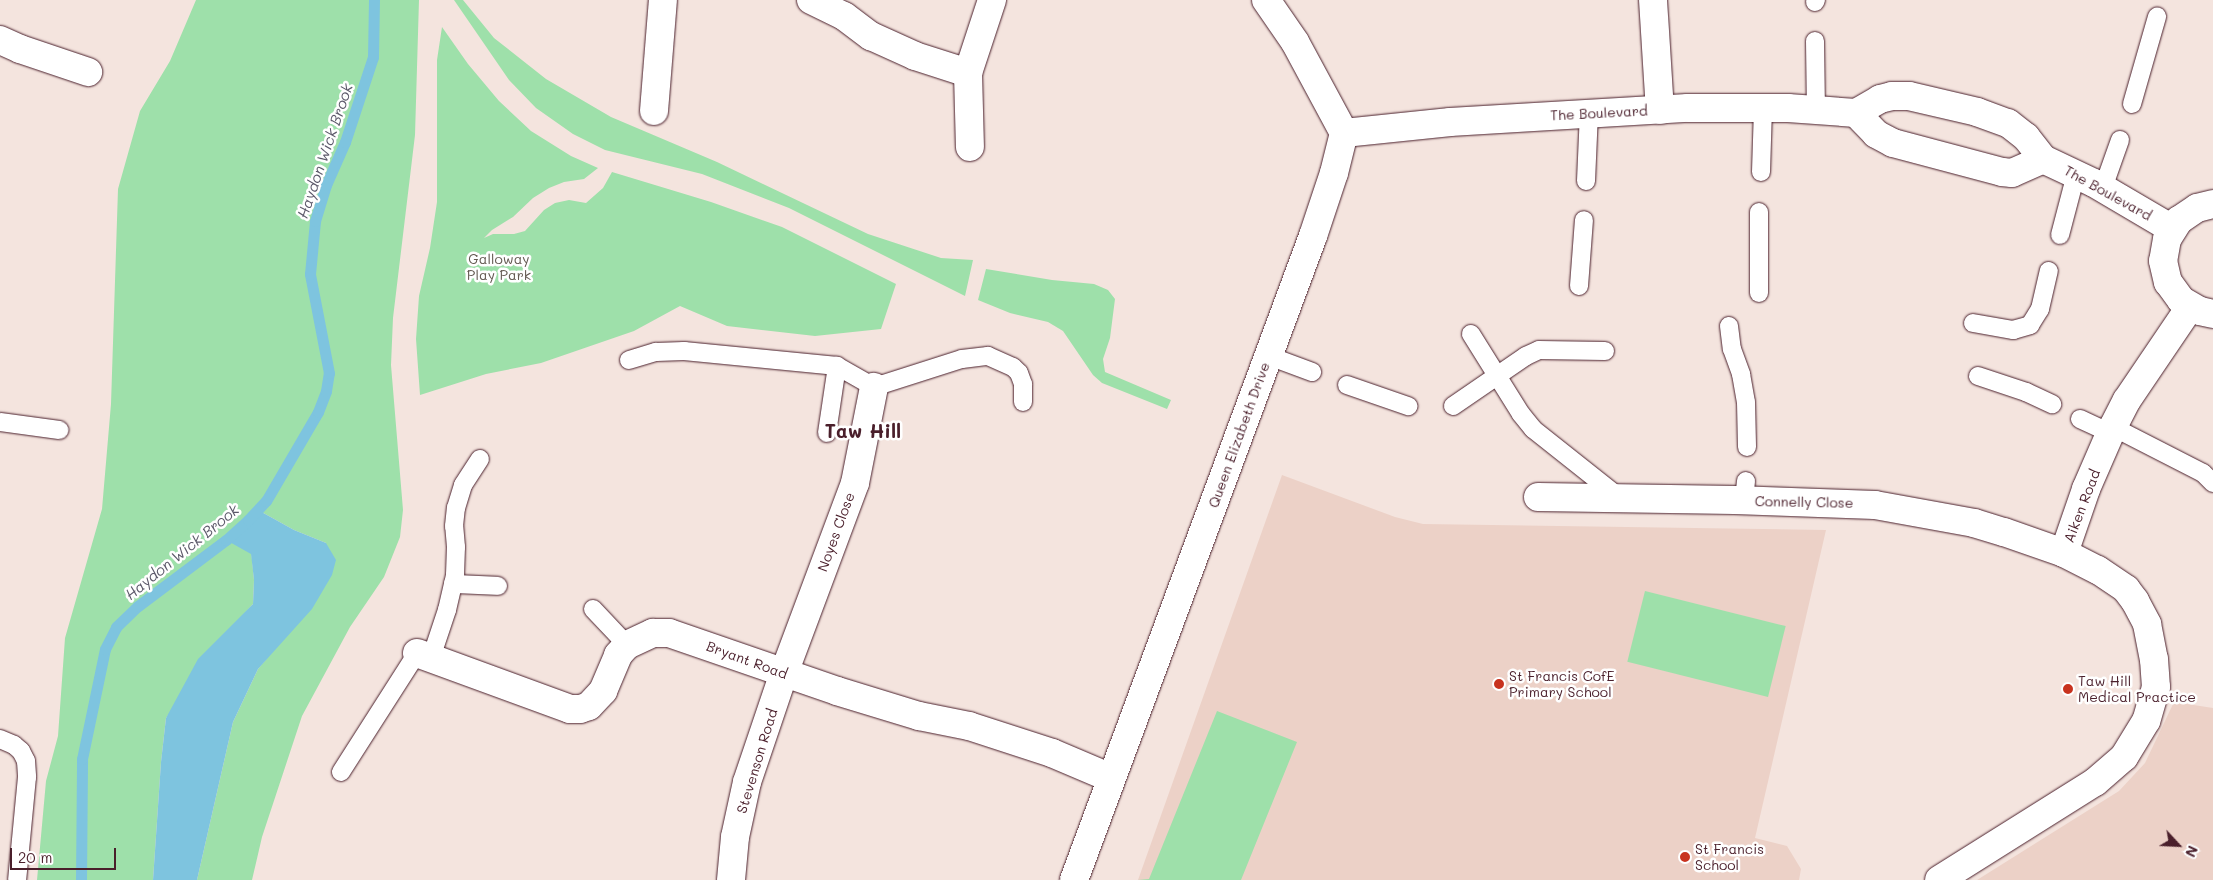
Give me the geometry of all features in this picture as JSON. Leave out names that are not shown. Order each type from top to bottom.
[{"type":"street","points":[[654,111],[663,0]]},
{"type":"street","points":[[811,0],[844,16],[871,36],[939,65],[968,73]]},
{"type":"street","points":[[970,147],[968,73],[992,0]]},
{"type":"street","points":[[1266,0],[1295,42],[1344,134]]},
{"type":"street","points":[[1653,0],[1660,110]]},
{"type":"street","points":[[0,40],[20,49],[88,72]]},
{"type":"street","points":[[1892,96],[1918,98],[1960,108],[2008,123],[2026,137],[2043,160],[2012,173],[2002,172],[1893,143],[1876,134],[1856,113],[1880,99],[1892,96]]},
{"type":"street","name":"The Boulevard","points":[[1344,134],[1450,122],[1660,110],[1763,107],[1856,113]]},
{"type":"street","name":"Queen Elizabeth Drive","points":[[1074,880],[1269,356],[1332,181],[1344,134]]},
{"type":"street","name":"The Boulevard","points":[[2043,160],[2103,188],[2172,229]]},
{"type":"street","points":[[2202,310],[2174,292],[2164,272],[2164,249],[2172,229],[2187,213],[2213,204]]},
{"type":"street","name":"Aiken Road","points":[[1939,880],[2095,782],[2124,757],[2146,721],[2156,687],[2154,659],[2143,617],[2126,589],[2098,570],[2064,553],[2086,490],[2111,430],[2127,400],[2202,310]]},
{"type":"street","name":"Noyes Close","points":[[784,673],[855,483],[874,387]]},
{"type":"street","name":"Connelly Close","points":[[1538,497],[1620,498],[1745,491],[1861,503],[1974,523],[2064,553]]},
{"type":"street","name":"Bryant Road","points":[[627,645],[653,633],[669,633],[784,673],[919,716],[969,726],[1052,753],[1111,778]]},
{"type":"street","points":[[424,655],[570,709],[580,709],[589,706],[603,690],[618,655],[627,645]]},
{"type":"street","name":"Stevenson Road","points":[[731,880],[735,837],[747,782],[784,673]]},
{"type":"lane","points":[[2132,104],[2157,17]]},
{"type":"lane","points":[[1815,41],[1816,110]]},
{"type":"lane","points":[[1761,172],[1763,107]]},
{"type":"lane","points":[[1586,181],[1589,113]]},
{"type":"lane","points":[[2103,188],[2120,140]]},
{"type":"lane","points":[[2060,234],[2076,174]]},
{"type":"lane","points":[[1759,212],[1759,293]]},
{"type":"lane","points":[[1579,286],[1584,220]]},
{"type":"lane","points":[[1973,322],[2013,330],[2030,325],[2040,309],[2049,271]]},
{"type":"lane","points":[[1729,326],[1732,349],[1746,402],[1747,447]]},
{"type":"lane","points":[[1471,334],[1533,429],[1620,498]]},
{"type":"lane","points":[[1453,406],[1497,375],[1539,350],[1605,350]]},
{"type":"lane","points":[[629,360],[656,352],[684,351],[837,366],[874,387],[962,359],[988,356],[1013,366],[1019,373],[1023,384],[1023,402]]},
{"type":"lane","points":[[1269,356],[1312,372]]},
{"type":"lane","points":[[827,433],[837,366]]},
{"type":"lane","points":[[1978,376],[2026,392],[2052,404]]},
{"type":"lane","points":[[1347,385],[1408,406]]},
{"type":"lane","points":[[2080,419],[2111,430],[2203,473],[2213,483]]},
{"type":"lane","points":[[0,422],[59,430]]},
{"type":"lane","points":[[341,772],[424,655],[447,610],[455,575],[456,548],[454,526],[456,508],[463,485],[480,459]]},
{"type":"lane","points":[[453,584],[498,586]]},
{"type":"lane","points":[[593,609],[627,645]]},
{"type":"lane","points":[[0,739],[14,745],[21,751],[26,760],[27,777],[17,880]]},
{"type":"shaded area","name":"St Francis CofE Primary School","points":[[1282,475],[1395,517],[1423,524],[1826,530],[1755,838],[1787,846],[1801,869],[1799,880],[1138,880]]},
{"type":"shaded area","points":[[2174,702],[2213,708],[2213,880],[1977,880],[2119,791],[2145,763]]},
{"type":"green space","points":[[196,0],[419,0],[415,135],[393,318],[391,365],[403,510],[400,537],[384,577],[350,627],[302,716],[262,837],[252,880],[197,880],[233,722],[258,669],[284,638],[326,543],[294,530],[258,510],[248,520],[254,580],[253,604],[232,627],[166,718],[153,880],[37,880],[46,781],[58,736],[65,638],[102,509],[111,404],[118,189],[140,111],[170,61]]},
{"type":"green space","points":[[454,0],[463,0],[494,38],[546,79],[611,117],[717,162],[868,234],[941,258],[973,260],[965,296],[789,208],[702,174],[605,150],[573,134],[536,108],[509,80]]},
{"type":"green space","name":"Galloway Play Park","points":[[442,27],[468,64],[499,101],[531,131],[571,156],[598,168],[584,179],[564,182],[549,188],[533,198],[513,217],[492,230],[484,238],[493,234],[514,234],[525,231],[544,210],[555,203],[569,200],[586,203],[603,188],[612,172],[711,202],[782,227],[896,284],[881,329],[815,336],[727,326],[680,306],[634,331],[541,363],[486,374],[420,395],[416,339],[419,296],[430,248],[437,202],[437,60]]},
{"type":"green space","points":[[986,269],[1052,280],[1094,284],[1108,290],[1115,299],[1110,338],[1103,359],[1105,372],[1171,400],[1167,409],[1102,383],[1093,375],[1063,331],[1048,322],[1010,313],[978,300]]},
{"type":"green space","points":[[1645,591],[1786,626],[1768,697],[1627,662]]},
{"type":"green space","points":[[1217,711],[1297,742],[1241,880],[1138,880],[1149,879]]},
{"type":"water","points":[[258,510],[294,530],[326,543],[336,560],[332,575],[312,609],[258,669],[233,722],[197,880],[153,880],[166,718],[198,659],[253,604],[254,580],[251,554],[226,540]]},
{"type":"waterway","name":"Haydon Wick Brook","points":[[81,880],[82,759],[105,649],[116,627],[138,606],[226,540],[266,501],[318,412],[326,391],[329,373],[310,274],[315,221],[326,185],[345,142],[373,57],[374,0]]},
{"type":"place","name":"St Francis CofE Primary School","points":[[1499,684]]},
{"type":"place","name":"Taw Hill Medical Practice","points":[[2068,689]]},
{"type":"place","name":"St Francis School","points":[[1685,857]]},
{"type":"district","name":"Taw Hill","points":[[863,431]]}]
